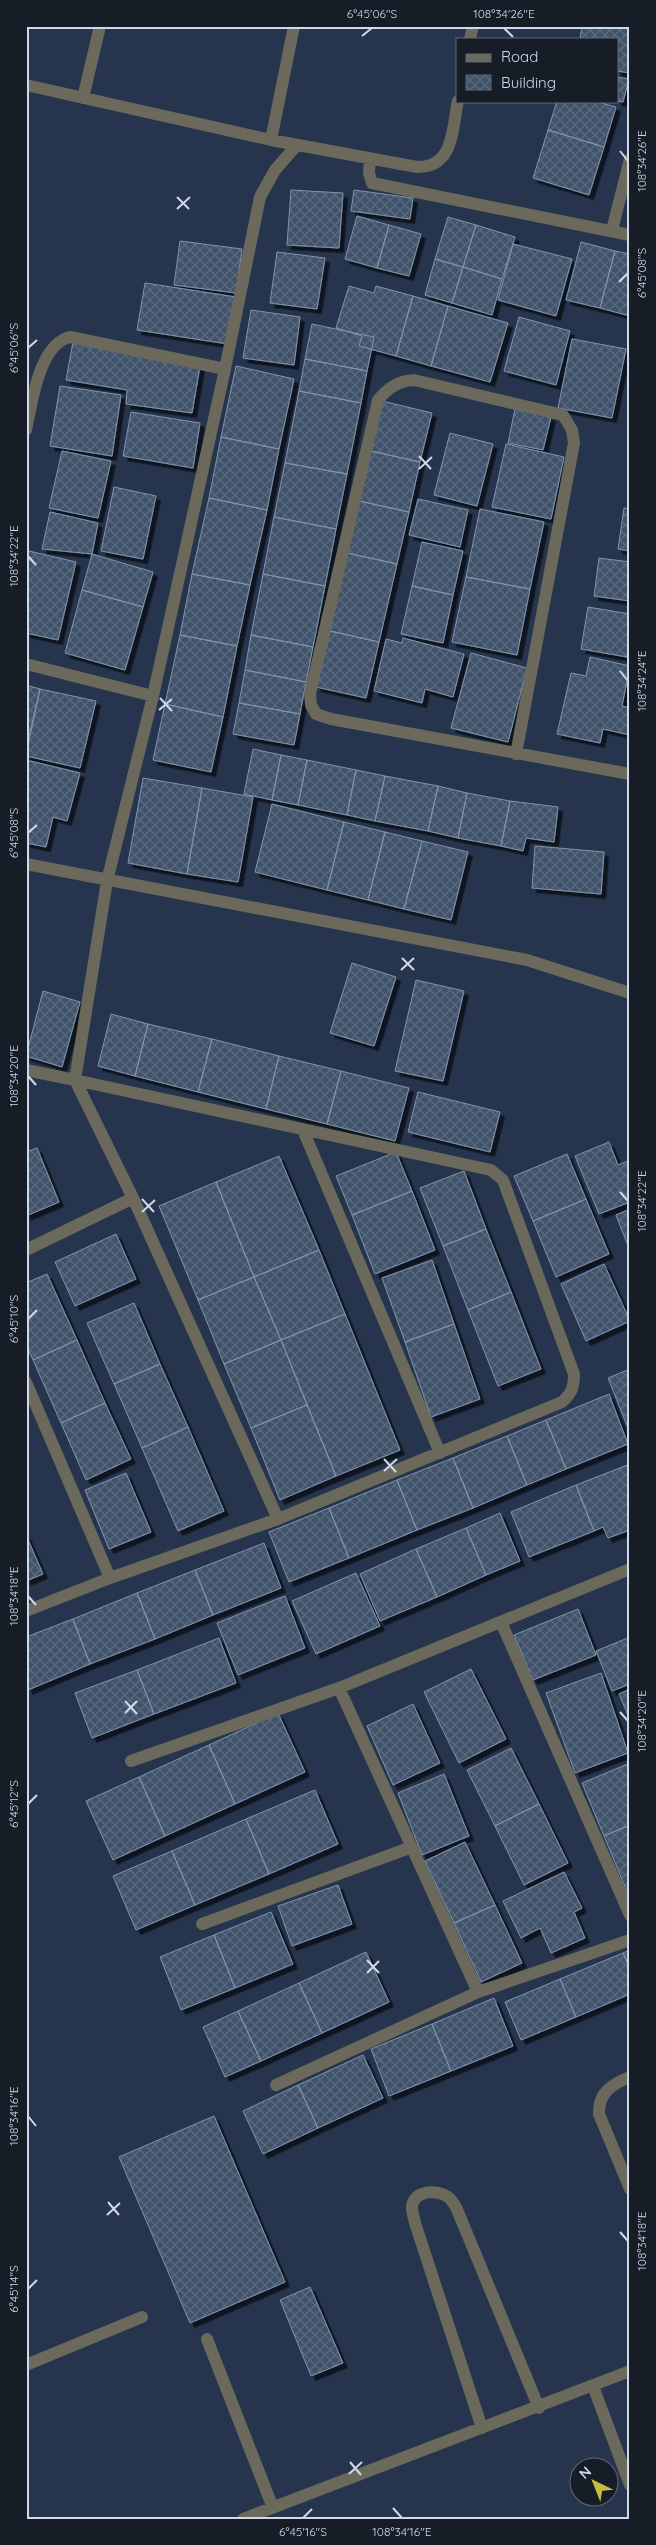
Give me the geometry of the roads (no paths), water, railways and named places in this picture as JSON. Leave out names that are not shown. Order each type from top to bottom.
[{"type":"street","points":[[83,98],[100,26]]},
{"type":"street","points":[[271,140],[294,26]]},
{"type":"street","points":[[26,85],[271,140],[417,167],[437,164],[446,154],[458,102]]},
{"type":"street","points":[[278,1519],[133,1198],[76,1080],[107,881],[153,696],[225,369],[260,197],[275,170],[297,145]]},
{"type":"street","points":[[370,158],[369,173],[372,183],[630,234]]},
{"type":"street","points":[[612,230],[627,182],[630,159]]},
{"type":"street","points":[[26,430],[38,376],[45,360],[61,339],[70,337],[225,369]]},
{"type":"street","points":[[516,754],[574,444],[572,430],[563,416],[414,380],[403,380],[385,391],[378,400],[310,694],[311,705],[316,714],[322,718],[516,754],[630,774]]},
{"type":"street","points":[[26,664],[153,696]]},
{"type":"street","points":[[26,864],[527,960],[630,993]]},
{"type":"street","points":[[26,1070],[491,1170],[504,1180],[574,1374],[574,1387],[570,1396],[562,1402],[278,1519],[110,1578],[26,1611]]},
{"type":"street","points":[[303,1130],[440,1453]]},
{"type":"street","points":[[26,1250],[133,1198]]},
{"type":"street","points":[[26,1382],[110,1578]]},
{"type":"street","points":[[131,1761],[338,1688],[630,1569]]},
{"type":"street","points":[[501,1622],[630,1915]]},
{"type":"street","points":[[338,1688],[478,1992]]},
{"type":"street","points":[[202,1924],[412,1847]]},
{"type":"street","points":[[276,2085],[478,1992],[630,1940]]},
{"type":"street","points":[[630,2078],[617,2082],[608,2089],[599,2105],[599,2114],[630,2189]]},
{"type":"street","points":[[482,2428],[415,2223],[412,2208],[414,2200],[421,2195],[439,2192],[450,2198],[456,2207],[539,2408]]},
{"type":"street","points":[[26,2366],[142,2317]]},
{"type":"street","points":[[207,2339],[273,2508]]},
{"type":"street","points":[[243,2519],[539,2408],[630,2371]]},
{"type":"street","points":[[593,2386],[630,2485]]}]
